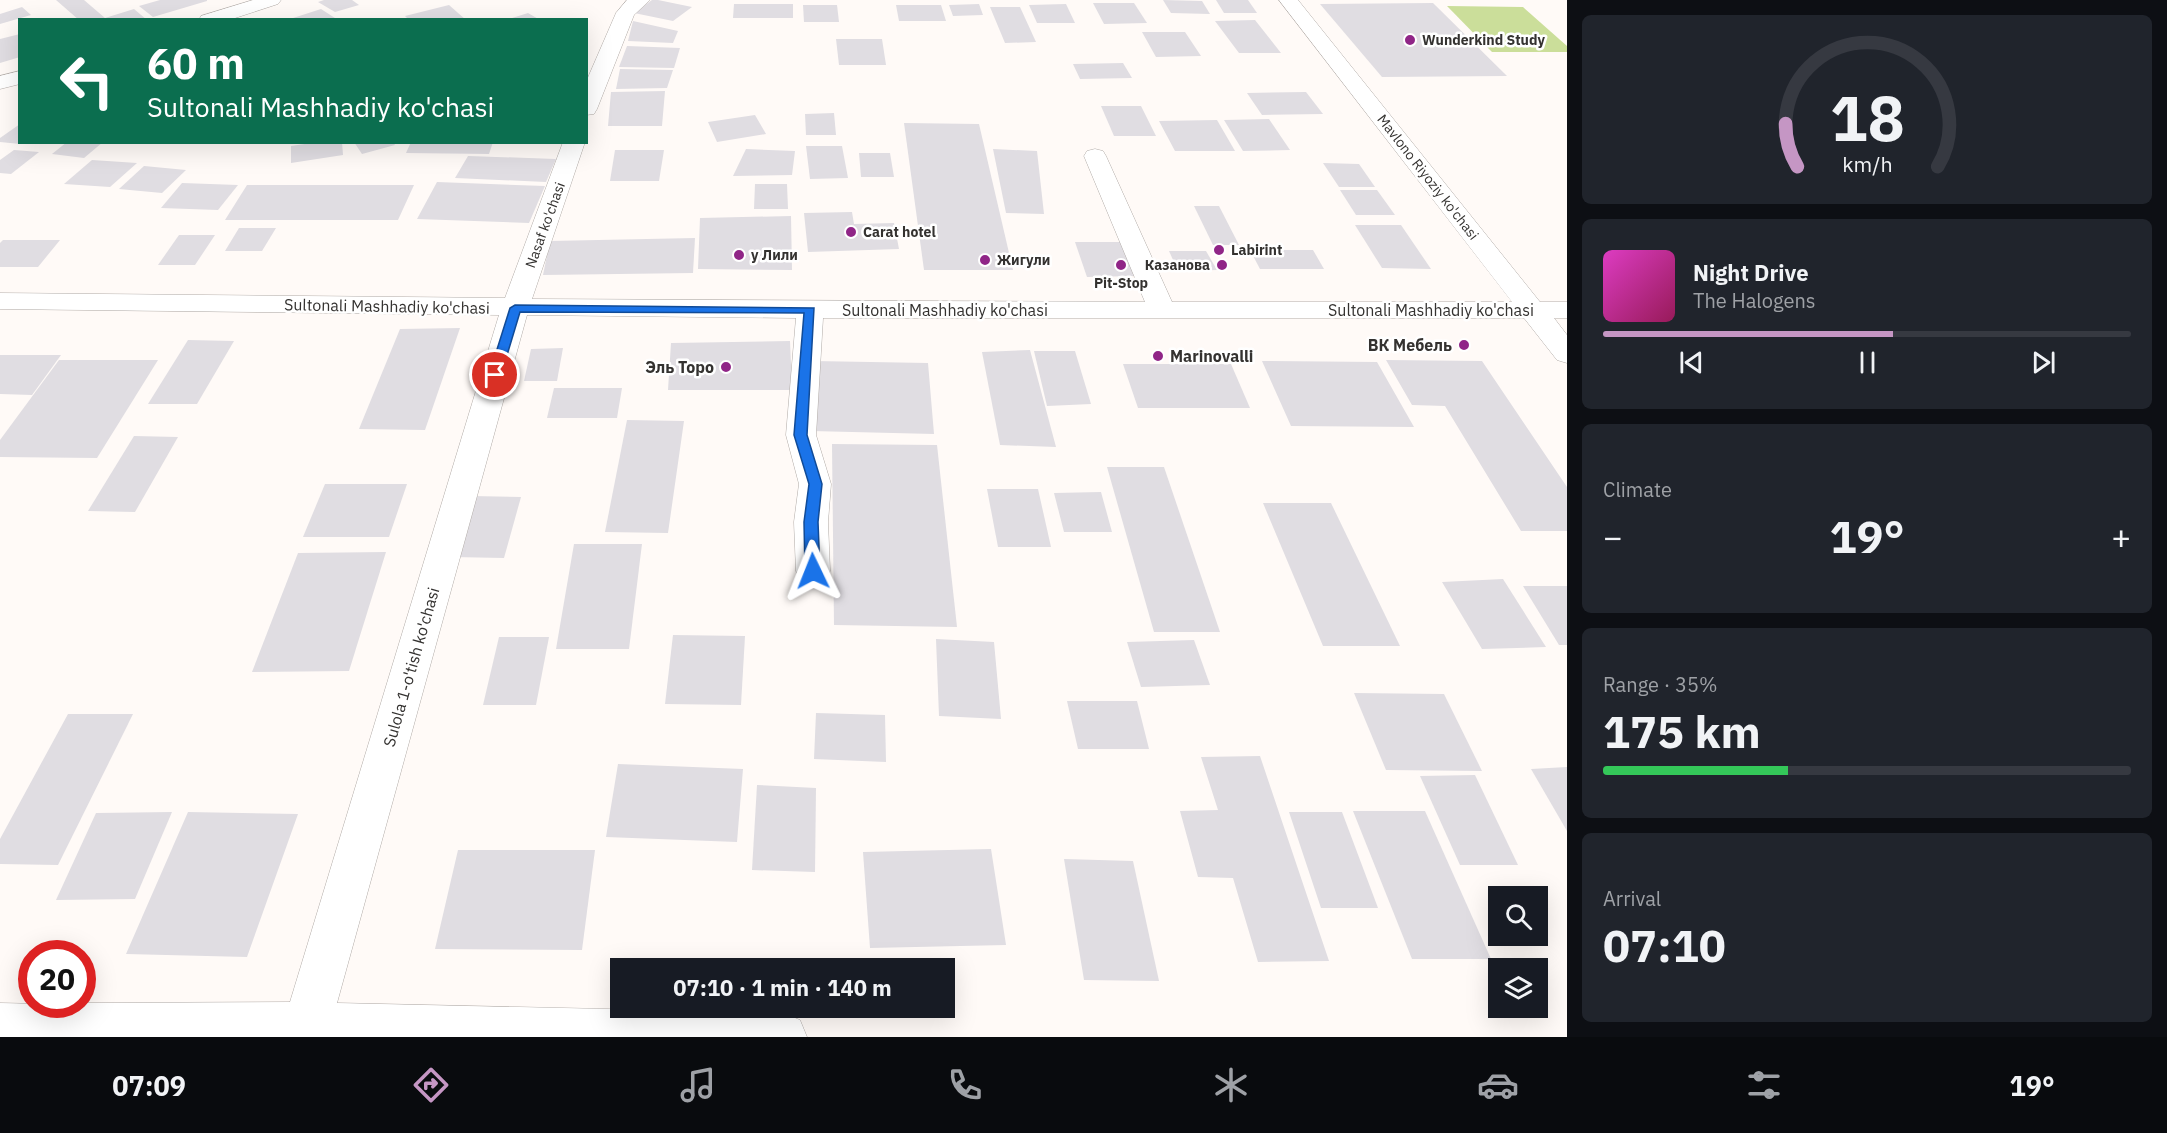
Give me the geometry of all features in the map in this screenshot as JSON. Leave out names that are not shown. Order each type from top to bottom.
[{"type":"street","points":[[214,18],[272,0]]},
{"type":"street","points":[[588,103],[625,13],[633,4],[641,0]]},
{"type":"street","name":"Mavlono Riyoziy ko'chasi","points":[[1288,0],[1567,354]]},
{"type":"street","points":[[253,6],[270,18]]},
{"type":"street","points":[[0,83],[18,78]]},
{"type":"street","name":"Nasaf ko'chasi","points":[[515,308],[573,144]]},
{"type":"street","points":[[1095,156],[1162,310]]},
{"type":"street","name":"Sultonali Mashhadiy ko'chasi","points":[[0,301],[810,310],[1567,310]]},
{"type":"street","name":"Sulola 1-o'tish ko'chasi","points":[[307,1026],[515,308]]},
{"type":"street","points":[[810,310],[801,435],[815,484],[811,522],[813,571]]},
{"type":"street","points":[[0,1027],[307,1026],[783,1037]]},
{"type":"green space","points":[[1447,6],[1523,7],[1567,46],[1567,52],[1492,52]]},
{"type":"building","points":[[56,0],[84,0],[105,18],[77,18]]},
{"type":"building","points":[[160,0],[207,1],[153,17],[139,6]]},
{"type":"building","points":[[352,0],[359,5],[335,12],[318,2]]},
{"type":"building","points":[[652,0],[692,7],[673,21],[634,13]]},
{"type":"building","points":[[1163,0],[1202,1],[1210,14],[1171,13]]},
{"type":"building","points":[[1216,0],[1248,0],[1257,13],[1224,13]]},
{"type":"building","points":[[1093,3],[1134,3],[1147,23],[1104,24]]},
{"type":"building","name":"Wunderkind Study","points":[[1433,3],[1507,76],[1382,77],[1320,4]]},
{"type":"building","points":[[734,4],[793,4],[793,18],[733,18]]},
{"type":"building","points":[[979,4],[983,15],[953,16],[949,5]]},
{"type":"building","points":[[1066,4],[1075,23],[1037,23],[1029,5]]},
{"type":"building","points":[[449,5],[464,18],[407,18],[405,16]]},
{"type":"building","points":[[803,5],[837,5],[839,22],[804,22]]},
{"type":"building","points":[[896,5],[941,5],[946,21],[899,21]]},
{"type":"building","points":[[22,7],[31,15],[0,24],[0,14]]},
{"type":"building","points":[[990,7],[1020,7],[1036,42],[1005,43]]},
{"type":"building","points":[[134,9],[145,18],[105,18]]},
{"type":"building","points":[[321,9],[335,18],[293,18]]},
{"type":"building","points":[[528,13],[537,18],[512,18]]},
{"type":"building","points":[[1255,20],[1281,53],[1239,53],[1215,21]]},
{"type":"building","points":[[633,21],[678,31],[673,43],[628,41]]},
{"type":"building","points":[[1142,32],[1185,32],[1201,56],[1156,57]]},
{"type":"building","points":[[18,34],[18,58],[0,63],[0,39]]},
{"type":"building","points":[[836,39],[882,39],[886,65],[839,65]]},
{"type":"building","points":[[627,46],[680,48],[674,68],[619,67]]},
{"type":"building","points":[[1123,63],[1132,78],[1080,79],[1073,64]]},
{"type":"building","points":[[620,69],[673,70],[667,88],[616,89]]},
{"type":"building","points":[[665,91],[662,126],[608,126],[611,92]]},
{"type":"building","points":[[1306,92],[1323,114],[1262,115],[1247,93]]},
{"type":"building","points":[[1101,106],[1141,106],[1156,136],[1114,136]]},
{"type":"building","points":[[834,113],[836,135],[806,135],[805,114]]},
{"type":"building","points":[[755,115],[766,134],[717,142],[708,122]]},
{"type":"building","points":[[1269,119],[1290,150],[1243,151],[1224,120]]},
{"type":"building","points":[[1217,120],[1235,151],[1175,151],[1159,121]]},
{"type":"building","points":[[904,123],[979,124],[1013,270],[924,270]]},
{"type":"building","points":[[18,125],[18,144],[0,142],[0,138]]},
{"type":"building","points":[[64,144],[101,144],[84,158],[52,154]]},
{"type":"building","points":[[342,144],[343,155],[291,163],[291,146]]},
{"type":"building","points":[[355,144],[395,145],[362,154]]},
{"type":"building","points":[[410,144],[492,144],[489,154],[406,153]]},
{"type":"building","points":[[806,146],[842,146],[848,178],[810,179]]},
{"type":"building","points":[[746,149],[795,151],[792,175],[733,176]]},
{"type":"building","points":[[993,149],[1037,151],[1044,214],[1006,213]]},
{"type":"building","points":[[14,150],[39,152],[11,174],[0,173],[0,160]]},
{"type":"building","points":[[615,150],[664,150],[659,181],[610,181]]},
{"type":"building","points":[[859,153],[890,153],[894,177],[861,177]]},
{"type":"building","points":[[468,156],[556,159],[546,182],[455,178]]},
{"type":"building","points":[[92,160],[137,163],[110,187],[64,184]]},
{"type":"building","points":[[1323,163],[1359,164],[1375,187],[1339,187]]},
{"type":"building","points":[[144,166],[186,170],[162,193],[119,189]]},
{"type":"building","points":[[437,182],[545,186],[529,223],[417,219]]},
{"type":"building","points":[[182,183],[238,185],[218,210],[161,208]]},
{"type":"building","points":[[755,184],[787,184],[788,209],[754,209]]},
{"type":"building","points":[[247,185],[414,185],[398,220],[225,220]]},
{"type":"building","points":[[1340,190],[1377,190],[1395,215],[1356,215]]},
{"type":"building","points":[[1194,206],[1219,206],[1239,245],[1213,245]]},
{"type":"building","points":[[852,212],[854,224],[894,223],[899,249],[808,252],[804,213]]},
{"type":"building","points":[[791,216],[792,270],[698,269],[700,218]]},
{"type":"building","points":[[1355,225],[1401,225],[1431,269],[1382,268]]},
{"type":"building","points":[[239,228],[276,228],[262,251],[225,251]]},
{"type":"building","points":[[179,235],[215,235],[195,265],[158,265]]},
{"type":"building","points":[[695,238],[693,273],[543,275],[550,241]]},
{"type":"building","points":[[3,240],[60,240],[38,267],[0,267],[0,243]]},
{"type":"building","points":[[1075,242],[1124,242],[1137,276],[1087,277]]},
{"type":"building","points":[[1250,250],[1313,250],[1324,269],[1260,269]]},
{"type":"building","points":[[1169,251],[1206,251],[1217,270],[1178,271]]},
{"type":"building","points":[[460,328],[425,430],[359,429],[400,329]]},
{"type":"building","points":[[188,340],[234,341],[197,404],[148,404]]},
{"type":"building","points":[[790,341],[792,390],[668,390],[671,343]]},
{"type":"building","points":[[563,348],[557,381],[524,381],[531,349]]},
{"type":"building","points":[[1030,350],[1056,447],[1000,445],[982,352]]},
{"type":"building","points":[[1034,351],[1075,351],[1091,404],[1047,406]]},
{"type":"building","points":[[0,355],[61,355],[32,395],[0,394]]},
{"type":"building","points":[[59,360],[158,360],[97,458],[0,457],[0,440]]},
{"type":"building","points":[[1386,360],[1482,361],[1567,487],[1567,531],[1521,531],[1445,406],[1412,405]]},
{"type":"building","points":[[813,361],[928,363],[934,434],[811,431]]},
{"type":"building","points":[[1262,361],[1377,362],[1414,427],[1291,426]]},
{"type":"building","points":[[1123,364],[1231,364],[1250,408],[1138,408]]},
{"type":"building","points":[[554,388],[622,388],[617,418],[547,418]]},
{"type":"building","points":[[627,420],[684,421],[668,533],[605,532]]},
{"type":"building","points":[[134,436],[178,437],[135,512],[88,511]]},
{"type":"building","points":[[832,444],[937,445],[957,627],[834,625]]},
{"type":"building","points":[[1107,467],[1164,467],[1220,632],[1154,632]]},
{"type":"building","points":[[325,484],[407,484],[389,537],[303,537]]},
{"type":"building","points":[[987,489],[1038,489],[1051,547],[998,547]]},
{"type":"building","points":[[1101,492],[1112,532],[1064,532],[1054,493]]},
{"type":"building","points":[[471,496],[521,497],[504,558],[452,557]]},
{"type":"building","points":[[1263,503],[1331,503],[1400,646],[1323,646]]},
{"type":"building","points":[[574,544],[642,544],[629,649],[556,649]]},
{"type":"building","points":[[386,552],[349,671],[252,672],[298,553]]},
{"type":"building","points":[[1503,579],[1546,647],[1482,649],[1442,582]]},
{"type":"building","points":[[1523,586],[1567,586],[1567,645],[1559,645]]},
{"type":"building","points":[[673,635],[745,636],[741,705],[665,704]]},
{"type":"building","points":[[499,637],[549,637],[536,705],[483,705]]},
{"type":"building","points":[[936,639],[994,642],[1001,719],[939,716]]},
{"type":"building","points":[[1194,640],[1210,685],[1141,687],[1127,642]]},
{"type":"building","points":[[1354,693],[1444,694],[1482,771],[1386,770]]},
{"type":"building","points":[[1067,701],[1137,701],[1149,749],[1078,749]]},
{"type":"building","points":[[816,713],[885,715],[886,762],[814,759]]},
{"type":"building","points":[[68,714],[133,714],[58,865],[0,864],[0,839]]},
{"type":"building","points":[[1260,756],[1329,961],[1258,962],[1233,878],[1198,877],[1180,811],[1218,810],[1201,757]]},
{"type":"building","points":[[618,764],[743,769],[737,842],[606,837]]},
{"type":"building","points":[[1567,767],[1567,831],[1531,769]]},
{"type":"building","points":[[1475,775],[1518,865],[1460,865],[1420,776]]},
{"type":"building","points":[[757,785],[816,788],[815,872],[752,870]]},
{"type":"building","points":[[1353,811],[1425,811],[1491,958],[1412,959]]},
{"type":"building","points":[[172,812],[135,899],[56,900],[96,813]]},
{"type":"building","points":[[188,812],[298,814],[247,957],[126,954]]},
{"type":"building","points":[[1289,812],[1342,812],[1378,908],[1321,908]]},
{"type":"building","points":[[991,849],[1006,945],[870,948],[863,852]]},
{"type":"building","points":[[458,850],[595,850],[582,950],[435,949]]},
{"type":"building","points":[[1064,859],[1133,861],[1159,981],[1084,980]]},
{"type":"place","name":"Wunderkind Study","points":[[1410,40]]},
{"type":"place","name":"Carat hotel","points":[[851,232]]},
{"type":"place","name":"Labirint","points":[[1219,250]]},
{"type":"place","name":"у Лили","points":[[739,255]]},
{"type":"place","name":"Жигули","points":[[985,260]]},
{"type":"place","name":"Pit-Stop","points":[[1121,265]]},
{"type":"place","name":"Казанова","points":[[1222,265]]},
{"type":"place","name":"ВК Мебель","points":[[1464,345]]},
{"type":"place","name":"Marinovalli","points":[[1158,356]]},
{"type":"place","name":"Эль Торо","points":[[726,367]]},
{"type":"route","points":[[495,375],[515,308],[810,310],[801,435],[815,484],[811,522],[813,571]]}]
